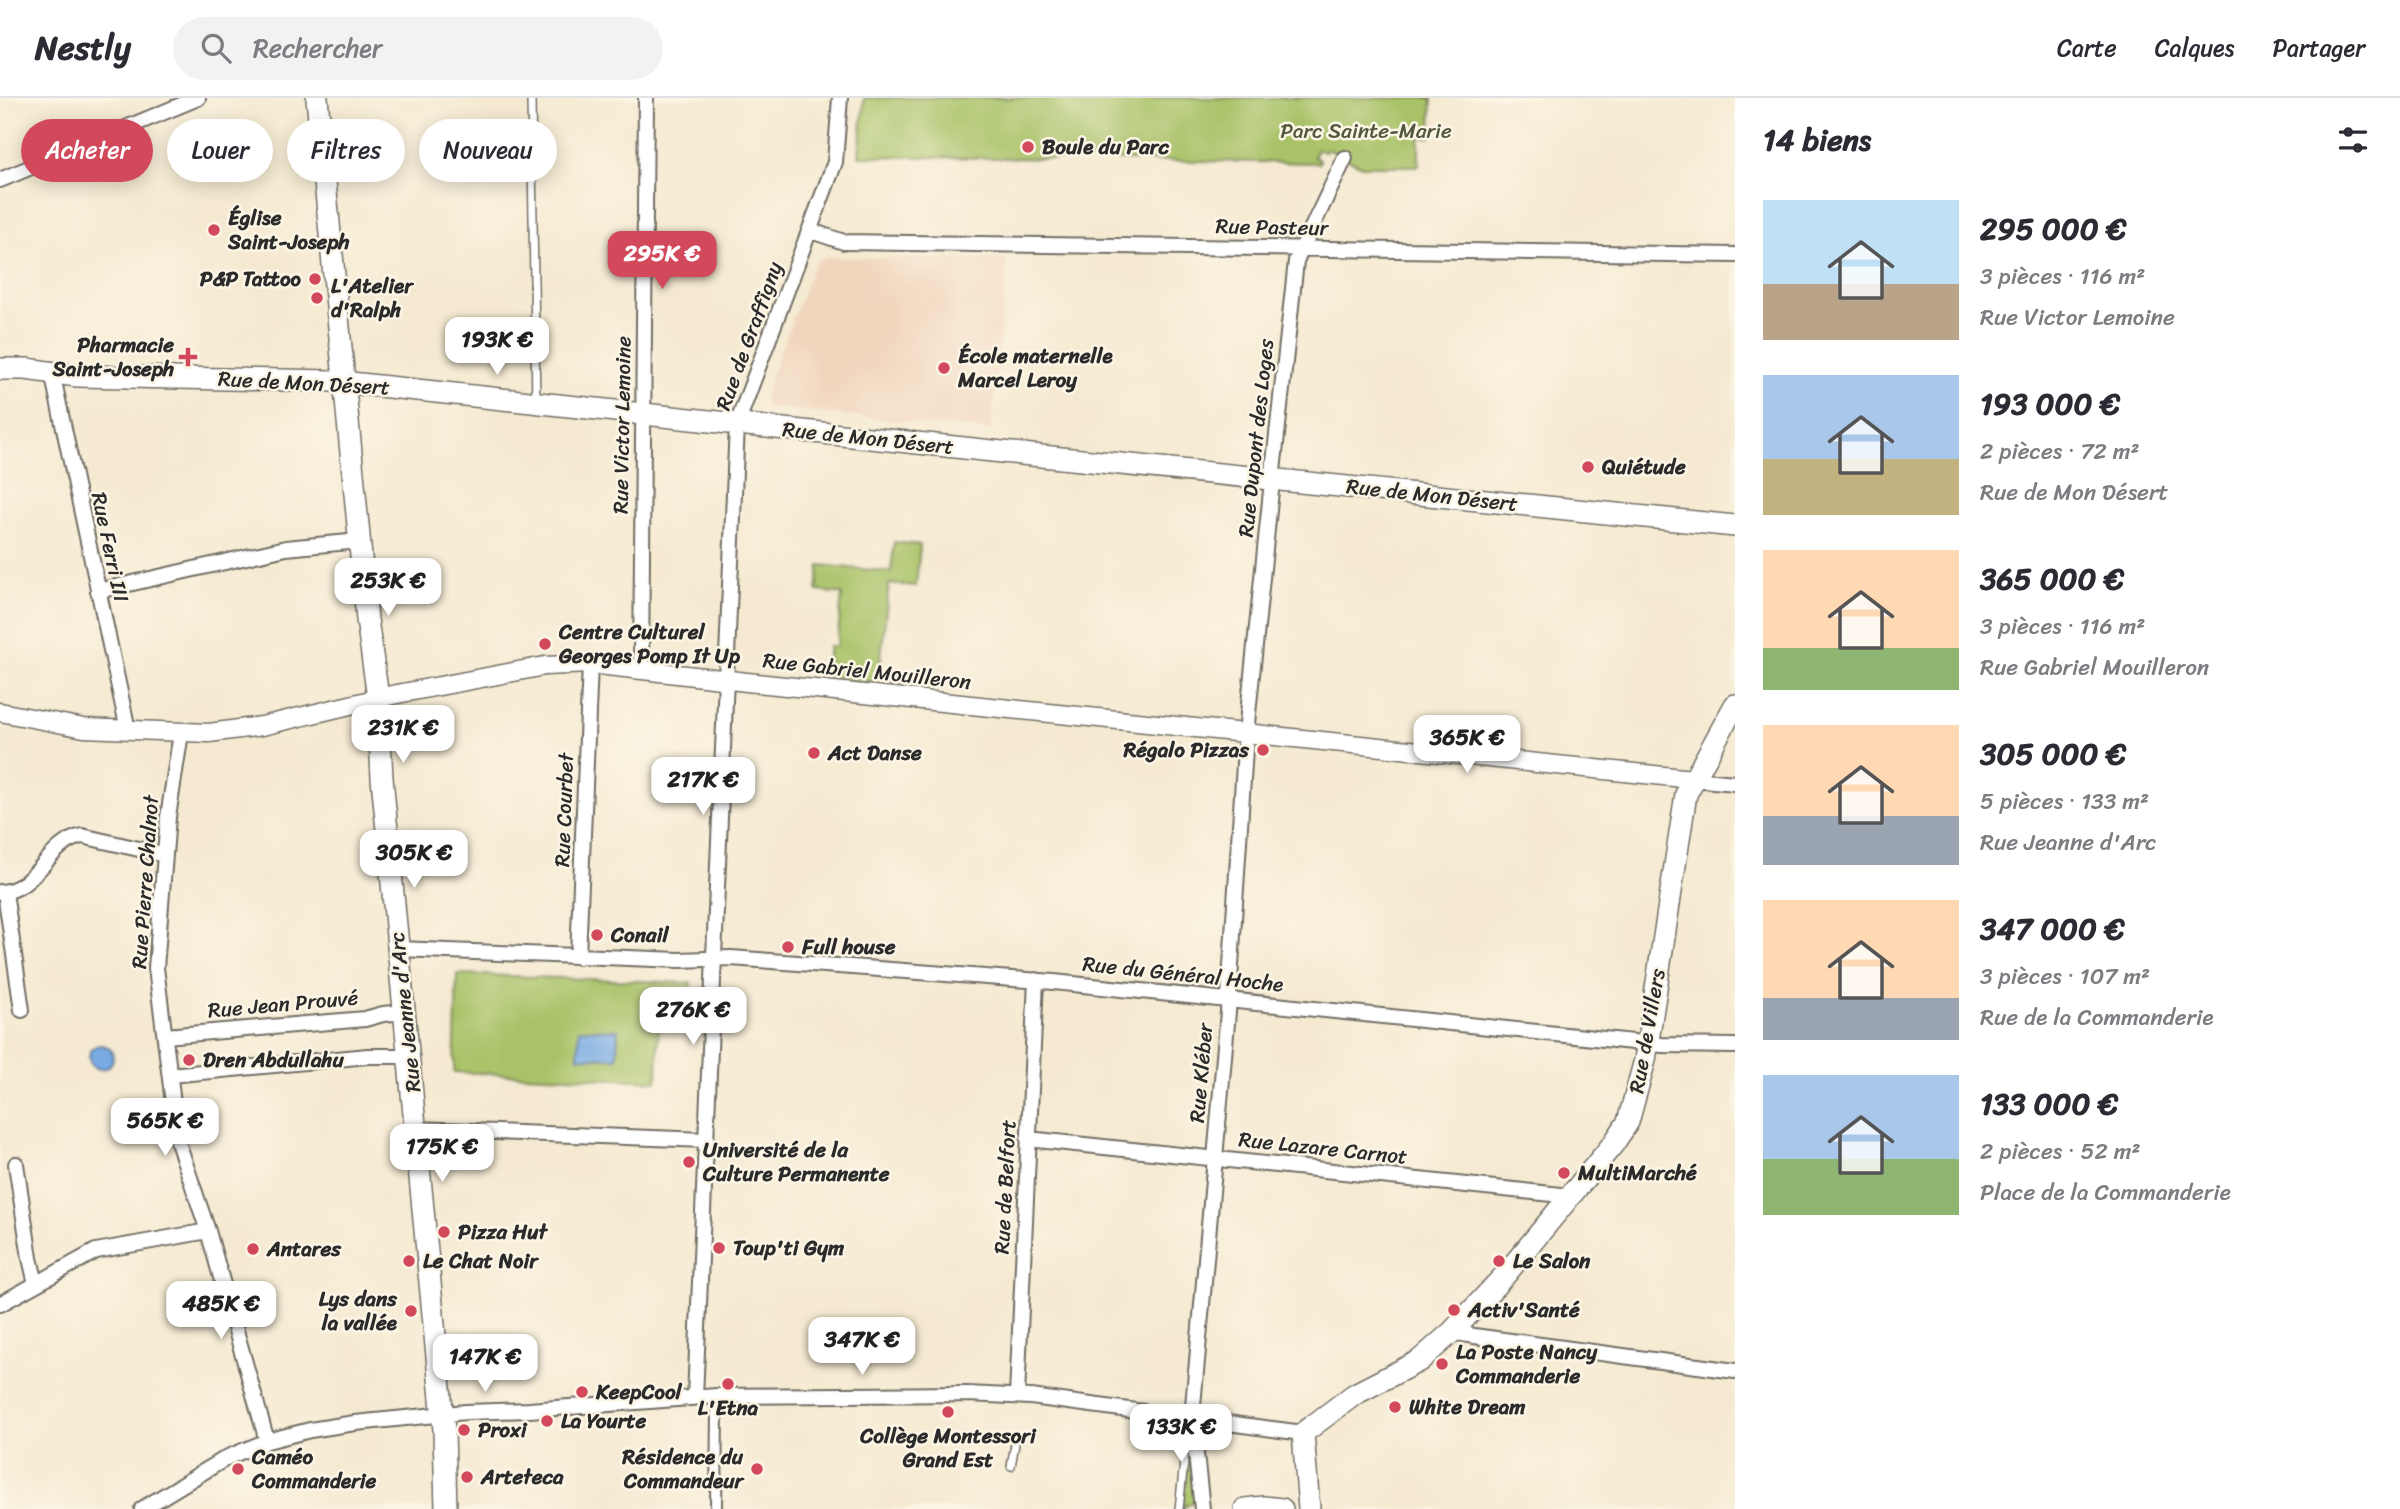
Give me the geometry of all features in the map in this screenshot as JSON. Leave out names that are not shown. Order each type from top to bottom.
[{"type":"main road","name":"Rue Jeanne d'Arc","points":[[317,98],[345,382],[349,542],[378,698],[382,778],[442,1414],[446,1509]]},
{"type":"main road","name":"Rue de Mon Désert","points":[[0,369],[26,369],[77,376],[345,382],[1735,526]]},
{"type":"main road","name":"Rue de Villers","points":[[1303,1433],[1355,1394],[1419,1361],[1452,1332],[1571,1196],[1628,1122],[1647,1043],[1685,799],[1693,779],[1735,705]]},
{"type":"main road","points":[[1303,1433],[1309,1509]]},
{"type":"main road","points":[[1245,1509],[1282,1509]]},
{"type":"street","points":[[0,180],[198,98]]},
{"type":"street","name":"Rue Victor Lemoine","points":[[641,669],[646,98]]},
{"type":"street","name":"Rue de Graffigny","points":[[695,1397],[737,424],[835,162],[841,98]]},
{"type":"street","name":"Rue Dupont des Loges","points":[[1246,733],[1296,261],[1345,158]]},
{"type":"street","name":"Rue Pasteur","points":[[811,231],[844,242],[1735,255]]},
{"type":"street","name":"Rue Ferri III","points":[[52,372],[128,730]]},
{"type":"street","points":[[98,591],[286,548],[349,542]]},
{"type":"street","name":"Rue Gabriel Mouilleron","points":[[0,712],[84,728],[181,733],[230,731],[526,668],[590,664],[1693,779]]},
{"type":"street","name":"Rue Courbet","points":[[579,957],[590,664]]},
{"type":"street","name":"Rue Pierre Chalnot","points":[[181,733],[168,817],[156,968],[164,1036],[178,1142],[208,1231],[267,1441]]},
{"type":"street","name":"Rue Kléber","points":[[1202,1509],[1192,1417],[1228,1000],[1246,733]]},
{"type":"street","points":[[1693,779],[1735,783]]},
{"type":"street","points":[[22,1010],[2,890],[20,886],[63,844],[82,836],[165,856]]},
{"type":"street","name":"Rue du Général Hoche","points":[[398,948],[680,960],[715,957],[1036,981],[1647,1043],[1735,1046]]},
{"type":"street","name":"Rue de Belfort","points":[[1017,1401],[1036,981]]},
{"type":"street","name":"Rue Jean Prouvé","points":[[164,1036],[365,1019],[405,1012]]},
{"type":"street","points":[[170,1074],[368,1056],[409,1056]]},
{"type":"street","points":[[416,1129],[706,1140]]},
{"type":"street","name":"Rue Lazare Carnot","points":[[1028,1139],[1571,1196]]},
{"type":"street","points":[[16,1164],[36,1284]]},
{"type":"street","points":[[0,1304],[96,1251],[208,1231]]},
{"type":"street","points":[[1452,1332],[1735,1371]]},
{"type":"street","points":[[142,1509],[228,1457],[267,1441],[310,1430],[442,1414],[695,1397],[855,1394],[1017,1401],[1192,1417],[1303,1433]]},
{"type":"street","points":[[716,1509],[717,1409]]},
{"type":"lane","points":[[531,99],[536,402]]},
{"type":"lane","points":[[1179,1509],[1185,1452],[1194,1441]]},
{"type":"lane","points":[[1011,1465],[1015,1444]]},
{"type":"shaded area","points":[[823,257],[1007,259],[991,431],[767,407],[763,400],[782,346],[815,262]]},
{"type":"green space","name":"Parc Sainte-Marie","points":[[864,98],[1432,98],[1431,137],[1419,137],[1419,166],[1362,166],[1327,149],[1325,152],[1317,149],[1314,157],[1320,160],[1319,163],[859,156]]},
{"type":"green space","points":[[894,542],[920,545],[916,586],[889,584],[878,683],[825,676],[829,646],[837,646],[842,594],[817,591],[820,565],[891,572]]},
{"type":"green space","points":[[457,974],[691,983],[689,1011],[659,1014],[657,1081],[454,1072]]},
{"type":"green space","points":[[1187,1463],[1191,1463],[1196,1500],[1183,1508]]},
{"type":"water","points":[[579,1029],[618,1030],[617,1058],[578,1057]]},
{"type":"water","points":[[101,1045],[112,1052],[113,1057],[106,1068],[101,1069],[90,1062],[89,1057],[96,1046]]},
{"type":"place","name":"Boule du Parc","points":[[1028,147]]},
{"type":"place","name":"Église Saint-Joseph","points":[[214,230]]},
{"type":"place","name":"P&P Tattoo","points":[[315,279]]},
{"type":"place","name":"L'Atelier d'Ralph","points":[[317,298]]},
{"type":"place","name":"Pharmacie Saint-Joseph","points":[[188,357]]},
{"type":"place","name":"École maternelle Marcel Leroy","points":[[944,368]]},
{"type":"place","name":"Quiétude","points":[[1588,467]]},
{"type":"place","name":"Centre Culturel Georges Pomp It Up","points":[[545,644]]},
{"type":"place","name":"Régalo Pizzas","points":[[1263,750]]},
{"type":"place","name":"Act Danse","points":[[814,753]]},
{"type":"place","name":"Conail","points":[[597,935]]},
{"type":"place","name":"Full house","points":[[788,947]]},
{"type":"place","name":"Dren Abdullahu","points":[[189,1060]]},
{"type":"place","name":"Université de la Culture Permanente","points":[[689,1162]]},
{"type":"place","name":"MultiMarché","points":[[1564,1173]]},
{"type":"place","name":"Pizza Hut","points":[[444,1232]]},
{"type":"place","name":"Toup'ti Gym","points":[[719,1248]]},
{"type":"place","name":"Antares","points":[[253,1249]]},
{"type":"place","name":"Le Chat Noir","points":[[409,1261]]},
{"type":"place","name":"Le Salon","points":[[1499,1261]]},
{"type":"place","name":"Activ'Santé","points":[[1454,1310]]},
{"type":"place","name":"Lys dans la vallée","points":[[411,1311]]},
{"type":"place","name":"La Poste Nancy Commanderie","points":[[1442,1364]]},
{"type":"place","name":"L'Etna","points":[[728,1384]]},
{"type":"place","name":"KeepCool","points":[[582,1392]]},
{"type":"place","name":"White Dream","points":[[1395,1407]]},
{"type":"place","name":"Collège Montessori Grand Est","points":[[948,1412]]},
{"type":"place","name":"La Yourte","points":[[547,1421]]},
{"type":"place","name":"Proxi","points":[[464,1430]]},
{"type":"place","name":"Caméo Commanderie","points":[[238,1469]]},
{"type":"place","name":"Résidence du Commandeur","points":[[757,1469]]},
{"type":"place","name":"Arteteca","points":[[467,1477]]}]
